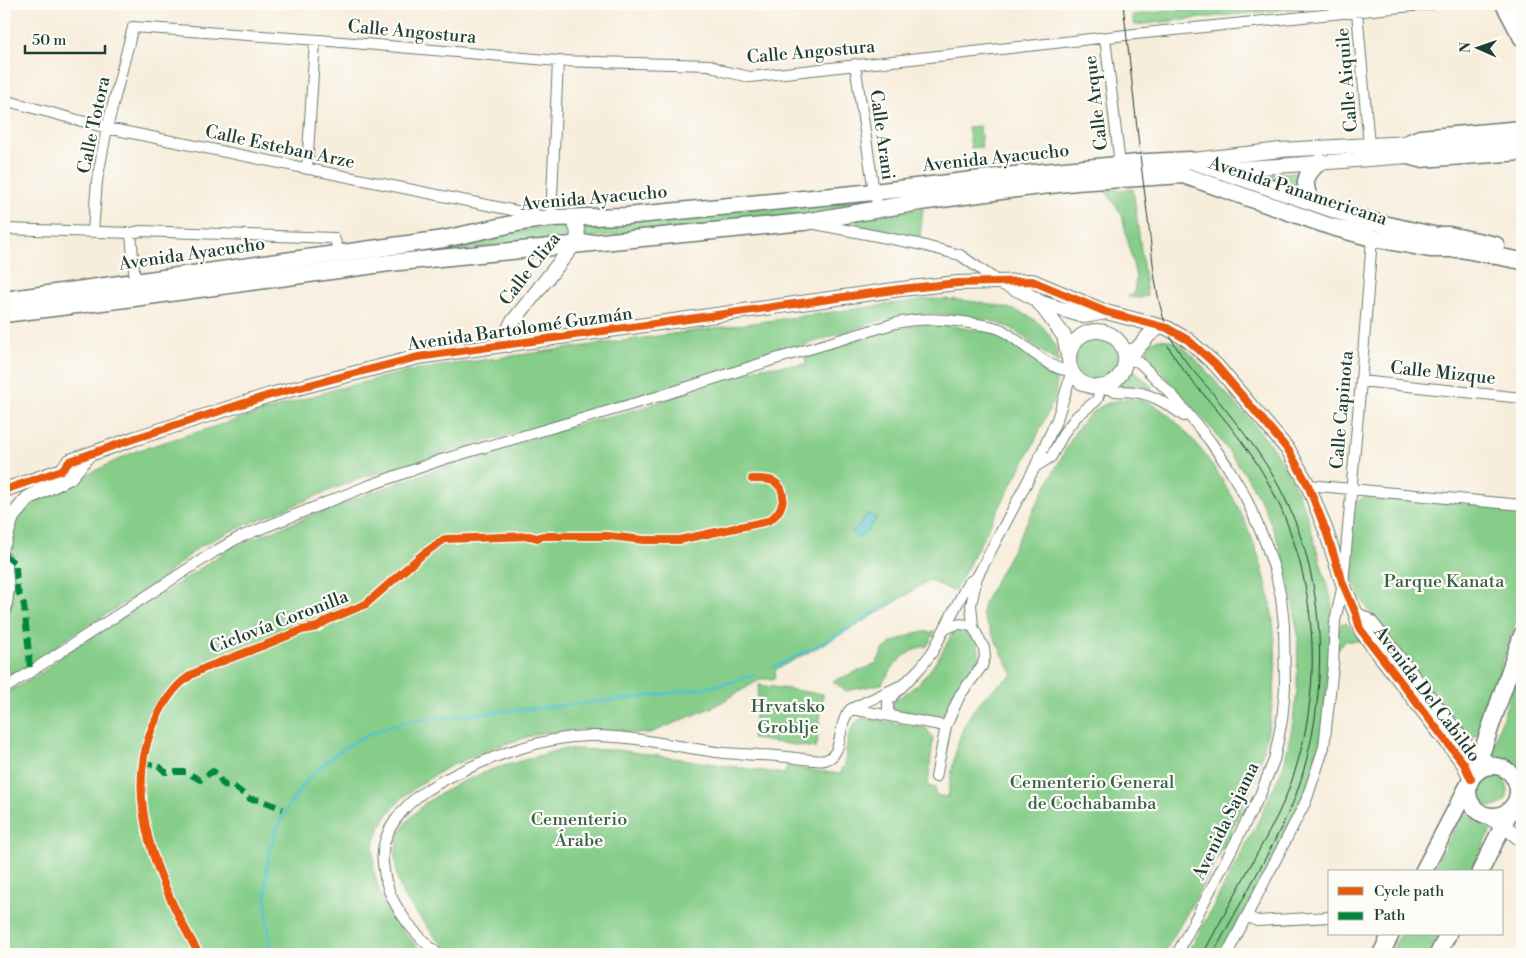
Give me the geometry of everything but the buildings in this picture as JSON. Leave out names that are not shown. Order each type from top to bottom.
[{"type":"main road","points":[[1504,4],[1522,38]]},
{"type":"main road","points":[[1522,129],[1420,138],[1412,149],[1420,159],[1522,152]]},
{"type":"main road","points":[[1312,202],[1307,192],[1306,183],[1308,173],[1320,162]]},
{"type":"main road","name":"Avenida Ayacucho","points":[[4,300],[444,240],[522,222],[551,218],[627,216],[874,192],[1023,174],[1120,165],[1186,168]]},
{"type":"main road","name":"Avenida Ayacucho","points":[[4,314],[389,263],[804,222],[879,209],[1186,168]]},
{"type":"main road","name":"Avenida Panamericana","points":[[1186,168],[1222,171],[1361,220],[1432,242],[1522,262]]},
{"type":"main road","name":"Avenida Panamericana","points":[[1186,168],[1329,226],[1372,238],[1432,242]]},
{"type":"main road","points":[[1522,250],[1449,235],[1432,242],[1447,256],[1522,272]]},
{"type":"main road","points":[[1424,870],[1480,758],[1522,635]]},
{"type":"main road","points":[[1481,870],[1519,797],[1516,780],[1504,768],[1488,766],[1480,769],[1471,779],[1470,800],[1473,806],[1481,813],[1491,816],[1500,815],[1508,811],[1519,797]]},
{"type":"main road","points":[[1381,954],[1390,936]]},
{"type":"main road","points":[[1438,954],[1447,936]]},
{"type":"street","name":"Calle Angostura","points":[[133,27],[315,40],[558,61],[710,65],[723,71],[750,77],[856,64],[1432,4]]},
{"type":"street","name":"Calle Aiquile","points":[[1358,12],[1369,146]]},
{"type":"street","name":"Calle Totora","points":[[94,231],[97,181],[107,128],[133,27]]},
{"type":"street","name":"Calle Arque","points":[[1105,38],[1120,165]]},
{"type":"street","points":[[307,169],[315,40]]},
{"type":"street","points":[[551,218],[558,61]]},
{"type":"street","name":"Calle Arani","points":[[856,64],[874,192],[879,209]]},
{"type":"street","name":"Calle Esteban Arze","points":[[4,100],[107,128],[551,218]]},
{"type":"street","points":[[1222,171],[1320,162],[1412,149],[1522,142]]},
{"type":"street","points":[[1186,168],[1280,150],[1369,146],[1412,149]]},
{"type":"street","name":"Calle Cliza","points":[[509,345],[508,336],[511,324],[573,246],[577,238],[576,224],[570,218]]},
{"type":"street","points":[[804,222],[954,253],[960,255],[1000,282]]},
{"type":"street","points":[[4,229],[131,233],[141,231],[334,238],[340,254]]},
{"type":"street","points":[[131,233],[135,282]]},
{"type":"street","name":"Calle Capinota","points":[[1343,584],[1372,238]]},
{"type":"street","name":"Avenida Del Cabildo","points":[[1000,282],[1032,281],[1110,313],[1167,328],[1188,340],[1216,365],[1289,451],[1308,485],[1360,629],[1464,764],[1471,779]]},
{"type":"street","name":"Avenida Bartolomé Guzmán","points":[[4,490],[62,470],[70,461],[89,454],[270,395],[418,357],[901,289],[958,283],[1000,282],[1038,301],[1064,336],[1069,365],[1063,403],[1035,467],[977,576],[972,605],[973,627],[984,648],[985,656],[982,666],[960,695],[946,726],[936,777]]},
{"type":"street","points":[[1038,301],[1084,316],[1110,313]]},
{"type":"street","points":[[4,689],[238,538],[365,487],[441,460],[660,396],[768,361],[912,320],[935,318],[995,327],[1021,342],[1057,369],[1067,370],[1073,343],[1091,331],[1110,313]]},
{"type":"street","points":[[1069,365],[1080,383],[1094,388],[1102,387],[1118,378],[1124,366],[1122,350],[1110,313]]},
{"type":"street","points":[[1091,331],[1105,332],[1122,350],[1136,350],[1150,334],[1160,327]]},
{"type":"street","name":"Avenida Sajama","points":[[1122,350],[1138,362],[1173,396],[1210,441],[1245,496],[1266,544],[1275,571],[1281,597],[1286,643],[1282,720],[1274,760],[1260,795],[1177,954]]},
{"type":"street","name":"Calle Mizque","points":[[1361,381],[1522,398]]},
{"type":"street","name":"Avenida Bartolomé Guzmán","points":[[1035,467],[1051,457],[1065,431],[1077,416],[1097,400],[1102,387]]},
{"type":"street","name":"Avenida Sajama","points":[[1102,387],[1114,392],[1133,392],[1156,398],[1192,420]]},
{"type":"street","points":[[4,542],[12,517],[28,498],[70,477],[89,454]]},
{"type":"street","points":[[1308,485],[1522,505]]},
{"type":"street","points":[[4,558],[7,589],[4,610]]},
{"type":"street","name":"Avenida Bartolomé Guzmán","points":[[894,717],[888,711],[888,701],[933,652],[968,584],[977,576]]},
{"type":"street","points":[[1227,954],[1299,818],[1317,772],[1324,747],[1335,621],[1343,584]]},
{"type":"street","name":"Avenida Del Cabildo","points":[[1356,614],[1370,622],[1468,747],[1480,758],[1496,766]]},
{"type":"street","points":[[944,630],[959,624],[973,627]]},
{"type":"street","name":"Avenida Bartolomé Guzmán","points":[[851,709],[902,685]]},
{"type":"street","points":[[438,954],[429,947],[396,905],[386,882],[383,858],[386,838],[403,809],[418,796],[445,780],[486,760],[554,740],[589,736],[646,741],[724,753],[824,761],[832,757],[838,749],[843,722],[846,714],[851,709],[946,726]]},
{"type":"street","points":[[1481,813],[1503,825],[1522,840]]},
{"type":"street","points":[[1247,916],[1257,921],[1328,917]]},
{"type":"green space","points":[[1235,4],[1337,4],[1134,25],[1132,15]]},
{"type":"green space","points":[[980,126],[982,147],[971,148],[968,127]]},
{"type":"green space","points":[[1305,171],[1300,190],[1255,175]]},
{"type":"green space","points":[[1133,189],[1147,295],[1140,298],[1128,297],[1134,292],[1136,277],[1122,215],[1105,190]]},
{"type":"green space","points":[[869,199],[870,203],[781,219],[584,238],[582,222]]},
{"type":"green space","points":[[923,208],[920,238],[865,227],[857,223],[857,219]]},
{"type":"green space","points":[[567,225],[572,232],[570,237],[266,273],[437,247],[536,228]]},
{"type":"green space","points":[[927,299],[981,303],[1015,310],[1026,315],[1044,328],[1051,338],[1059,364],[1011,328],[989,320],[933,313],[897,317],[876,322],[653,394],[360,478],[227,533],[199,547],[154,585],[64,640],[14,678],[4,683],[4,626],[9,600],[6,554],[9,538],[16,521],[28,507],[49,493],[136,451],[336,389],[418,369]]},
{"type":"green space","points":[[926,324],[953,326],[1001,335],[1056,377],[1056,392],[1053,401],[1033,445],[954,592],[929,580],[854,627],[776,669],[774,679],[761,679],[713,707],[648,734],[588,729],[540,733],[492,748],[444,769],[416,787],[402,798],[388,814],[379,829],[373,848],[374,871],[379,891],[389,910],[403,931],[424,954],[4,954],[4,694],[40,674],[68,651],[176,585],[227,550],[265,534],[370,493],[449,465],[568,427],[638,409],[762,367],[806,364],[805,357],[849,342],[896,329]]},
{"type":"green space","points":[[1098,337],[1111,341],[1117,347],[1121,360],[1117,373],[1111,379],[1098,383],[1085,379],[1079,373],[1075,360],[1079,347],[1085,341]]},
{"type":"green space","points":[[1159,339],[1179,344],[1192,355],[1275,451],[1289,474],[1305,509],[1331,599],[1332,619],[1323,732],[1310,782],[1272,861],[1222,954],[1188,954],[1258,822],[1284,765],[1297,691],[1298,636],[1290,583],[1277,539],[1264,507],[1246,475],[1212,429],[1147,356],[1149,345]]},
{"type":"green space","points":[[1131,367],[1152,387],[1151,390],[1138,387],[1116,387]]},
{"type":"green space","name":"Cementerio General de Cochabamba","points":[[1126,399],[1151,403],[1162,410],[1194,441],[1217,472],[1238,508],[1255,546],[1267,585],[1273,624],[1275,665],[1272,705],[1264,746],[1251,786],[1232,829],[1164,954],[455,954],[436,938],[403,896],[397,877],[395,856],[398,836],[408,820],[425,803],[457,784],[490,770],[562,749],[617,750],[785,774],[786,767],[841,774],[842,768],[844,768],[850,732],[858,721],[864,718],[926,728],[933,738],[928,786],[935,788],[935,795],[948,797],[954,758],[964,727],[982,700],[1013,675],[982,614],[984,603],[1075,432],[1091,414],[1103,405]]},
{"type":"green space","name":"Parque Kanata","points":[[1372,497],[1522,509],[1522,596],[1515,624],[1481,729],[1473,737],[1469,738],[1369,611],[1351,576],[1354,508],[1361,499]]},
{"type":"green space","points":[[1346,623],[1362,641],[1346,641],[1337,650],[1339,627],[1341,624]]},
{"type":"green space","points":[[964,627],[973,637],[979,649],[978,663],[952,697],[943,715],[935,717],[893,710],[893,701],[913,688],[929,672],[955,629]]},
{"type":"green space","points":[[935,632],[927,646],[912,651],[900,660],[882,684],[845,691],[833,681],[876,664],[884,649],[892,643],[915,633]]},
{"type":"green space","points":[[1522,661],[1522,764],[1519,770],[1506,759],[1490,755]]},
{"type":"green space","name":"Hrvatsko Groblje","points":[[759,685],[823,694],[816,748],[752,739]]},
{"type":"green space","points":[[1492,775],[1503,780],[1508,791],[1503,802],[1492,807],[1481,802],[1476,791],[1481,780]]},
{"type":"green space","points":[[1463,811],[1477,822],[1493,826],[1471,870],[1433,870]]},
{"type":"green space","points":[[1399,936],[1438,936],[1428,954],[1390,954]]},
{"type":"water","points":[[867,513],[877,518],[870,528],[857,539],[852,531],[860,525]]},
{"type":"waterway","points":[[774,667],[833,638],[889,603]]},
{"type":"waterway","points":[[271,954],[266,890],[267,868],[272,844],[280,821],[308,780],[325,763],[345,748],[389,727],[410,722],[646,696],[713,686],[754,675]]},
{"type":"tram line","points":[[1123,4],[1153,266],[1163,316],[1180,354],[1243,431],[1272,474],[1288,504],[1300,535],[1316,601],[1319,635],[1317,702],[1306,762],[1292,805],[1213,954]]},
{"type":"tram line","points":[[1168,346],[1184,371],[1245,446],[1270,486],[1287,523],[1300,562],[1308,601],[1312,642],[1311,683],[1307,723],[1298,763],[1277,816],[1203,954]]},
{"type":"marked path","points":[[4,555],[16,564],[17,589],[24,605],[30,673]]},
{"type":"marked path","points":[[141,763],[158,765],[165,772],[186,772],[200,780],[213,771],[226,786],[233,786],[250,799],[261,800],[283,809]]},
{"type":"cycle path","points":[[4,490],[62,470],[70,461],[136,438],[270,395],[418,357],[901,289],[958,283],[1032,281],[1106,312],[1167,328],[1188,340],[1216,365],[1289,451],[1308,485],[1360,629],[1464,764],[1471,779]]},
{"type":"cycle path","name":"Ciclovía Coronilla","points":[[199,954],[170,899],[158,870],[143,808],[142,777],[146,747],[157,717],[177,686],[203,669],[302,630],[317,627],[328,620],[366,604],[423,554],[445,539],[608,536],[644,540],[679,540],[768,521],[773,518],[782,502],[782,490],[779,485],[771,480],[752,479]]},
{"type":"park label","name":"Cementerio Árabe","points":[[579,830]]}]
